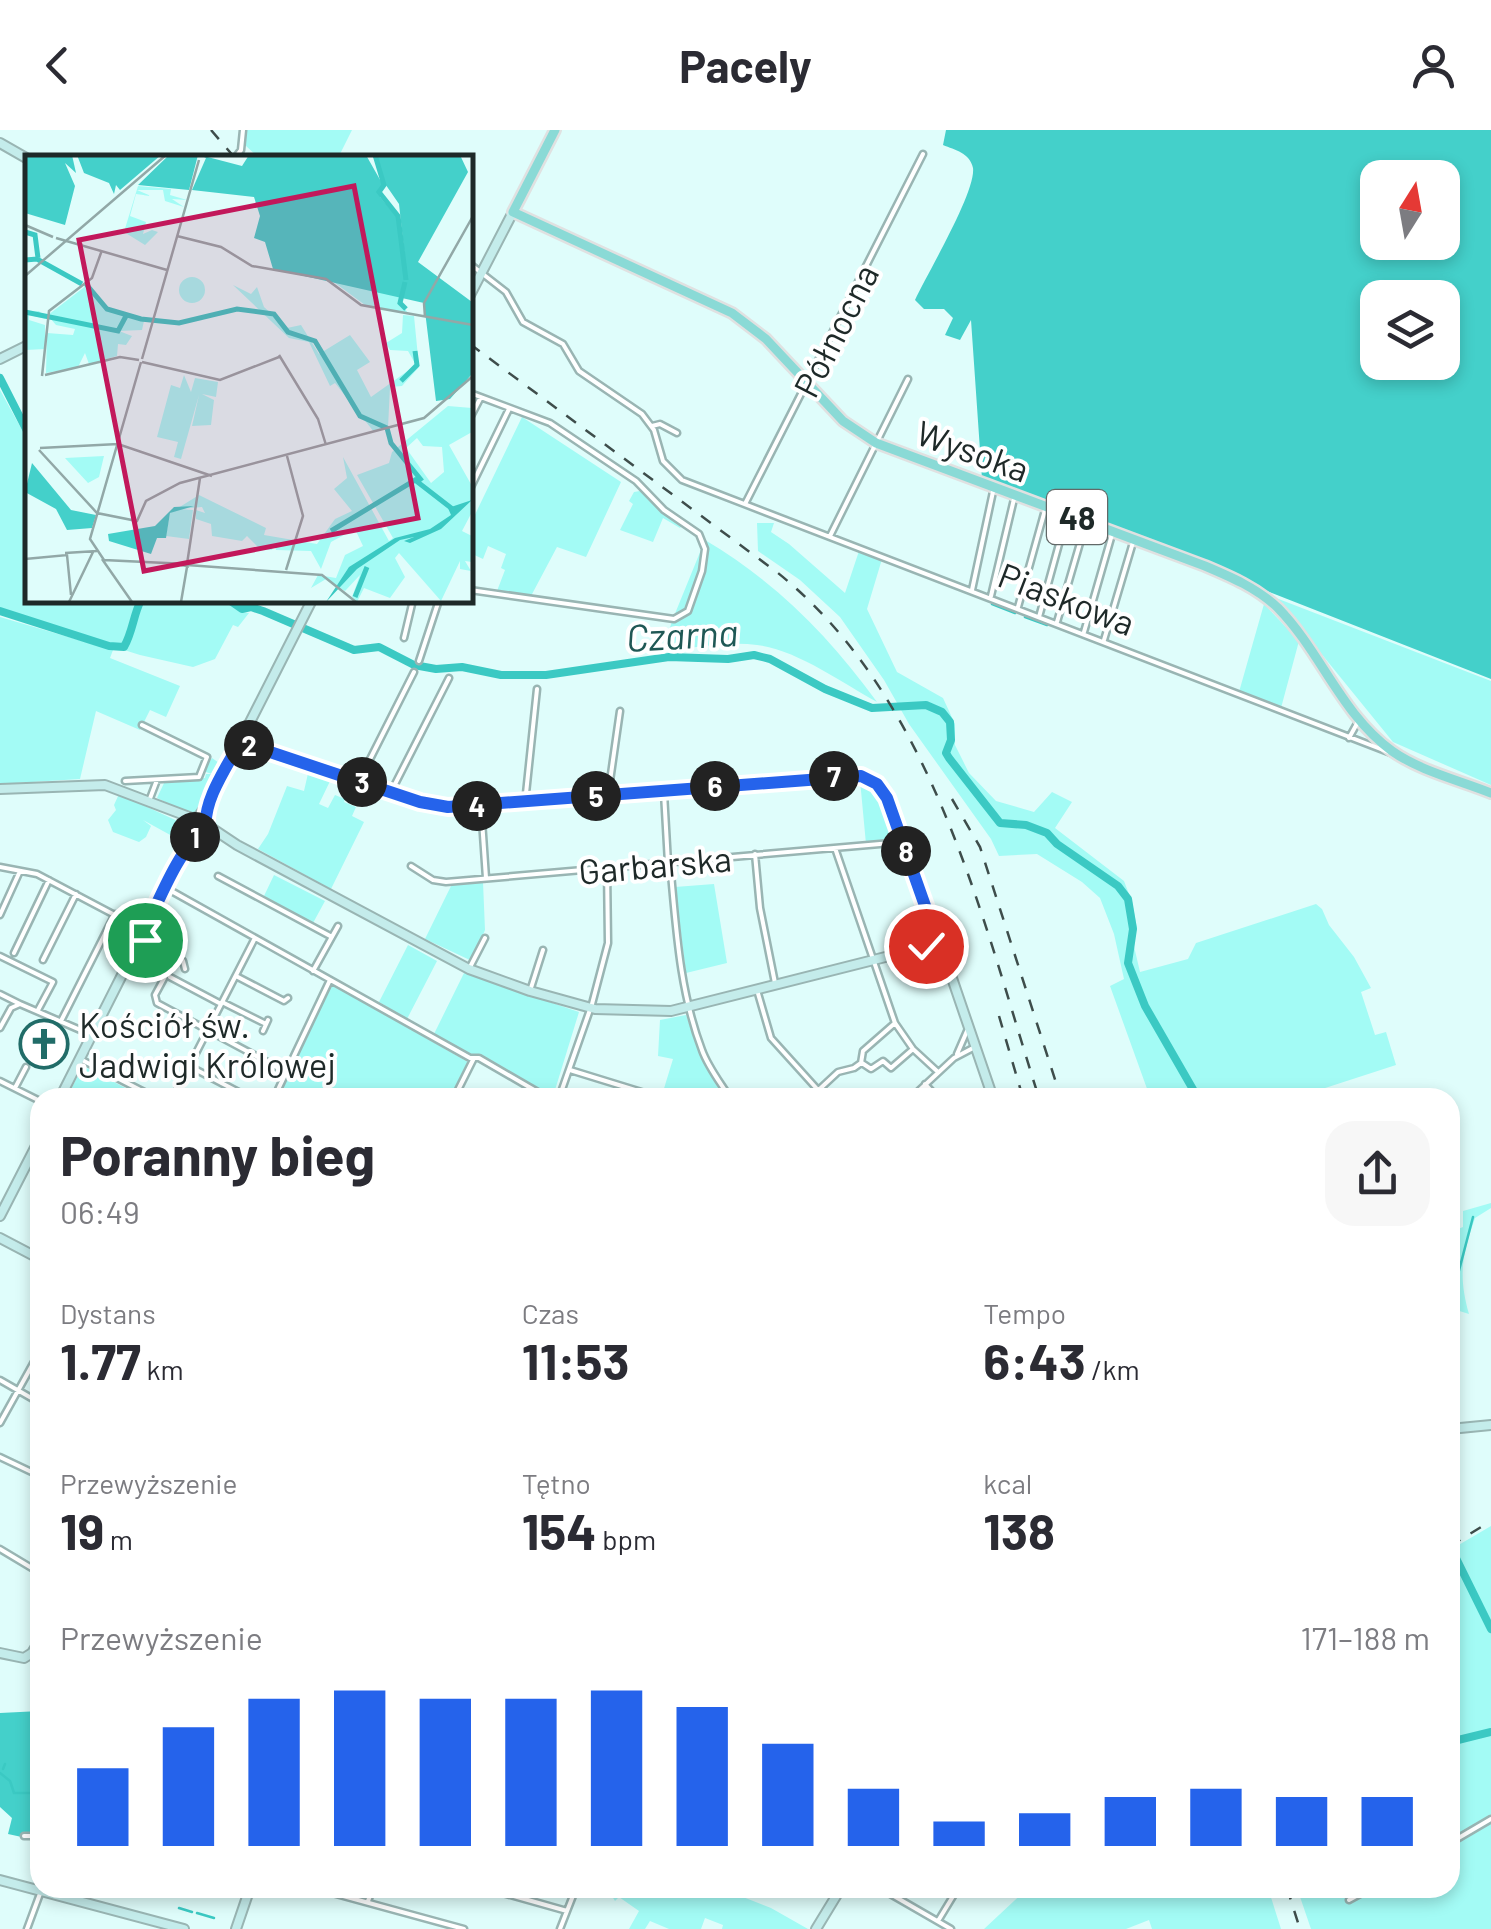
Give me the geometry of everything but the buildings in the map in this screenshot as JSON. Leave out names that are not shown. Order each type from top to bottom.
[{"type":"main road","points":[[513,212],[555,130]]},
{"type":"main road","name":"Wysoka","points":[[513,212],[732,312],[766,339],[843,421],[876,443],[1218,572],[1270,601],[1303,638],[1359,720],[1396,754]]},
{"type":"main road","name":"Piaskowa","points":[[1396,754],[1491,793]]},
{"type":"street","points":[[237,155],[243,130]]},
{"type":"street","points":[[0,143],[25,157]]},
{"type":"street","name":"Północna","points":[[746,504],[923,154]]},
{"type":"street","points":[[472,292],[513,212]]},
{"type":"street","name":"Piaskowa","points":[[472,266],[506,292],[523,322],[563,344],[580,371],[636,408],[652,426],[663,461],[673,474],[1396,754]]},
{"type":"street","points":[[0,359],[25,346]]},
{"type":"street","points":[[830,536],[908,379]]},
{"type":"street","points":[[472,394],[550,423],[642,486],[664,510],[700,534],[704,549],[702,571],[688,611],[674,619],[472,590]]},
{"type":"street","points":[[472,414],[480,397]]},
{"type":"street","points":[[472,485],[509,409]]},
{"type":"street","name":"Piaskowa","points":[[652,426],[662,425],[678,433]]},
{"type":"street","points":[[972,591],[994,487]]},
{"type":"street","points":[[990,598],[1015,494]]},
{"type":"street","points":[[1018,609],[1046,506]]},
{"type":"street","points":[[1038,616],[1067,514]]},
{"type":"street","points":[[1057,624],[1086,521]]},
{"type":"street","points":[[1084,634],[1113,531]]},
{"type":"street","points":[[1104,642],[1134,539]]},
{"type":"street","points":[[65,1088],[311,602]]},
{"type":"street","points":[[404,638],[413,602]]},
{"type":"street","points":[[419,662],[438,602]]},
{"type":"street","points":[[358,781],[414,672]]},
{"type":"street","points":[[391,792],[449,678]]},
{"type":"street","points":[[524,803],[537,689]]},
{"type":"street","points":[[608,795],[620,711]]},
{"type":"street","points":[[1350,738],[1359,720]]},
{"type":"street","points":[[125,782],[200,777],[207,758],[142,725]]},
{"type":"street","points":[[242,739],[439,806],[524,803],[861,776],[873,781],[884,792],[903,842],[930,920],[932,942],[945,962],[990,1088]]},
{"type":"street","points":[[149,801],[157,780]]},
{"type":"street","points":[[0,789],[96,784],[119,788],[237,845],[469,969],[589,1008],[646,1012],[690,1007],[932,942]]},
{"type":"street","points":[[664,791],[680,966],[703,1054],[724,1088]]},
{"type":"street","points":[[481,806],[486,878]]},
{"type":"street","name":"Garbarska","points":[[411,866],[438,881],[903,842]]},
{"type":"street","points":[[835,848],[894,1023],[913,1050],[938,1072]]},
{"type":"street","points":[[755,854],[765,943],[776,985]]},
{"type":"street","points":[[0,867],[49,880],[114,914],[176,956],[184,969]]},
{"type":"street","points":[[563,1088],[608,944],[607,868]]},
{"type":"street","points":[[0,915],[20,871]]},
{"type":"street","points":[[218,876],[332,937]]},
{"type":"street","points":[[14,954],[49,880]]},
{"type":"street","points":[[166,888],[530,1088]]},
{"type":"street","points":[[43,960],[76,894]]},
{"type":"street","points":[[61,1021],[114,914]]},
{"type":"street","points":[[313,970],[338,926]]},
{"type":"street","points":[[178,1088],[255,938]]},
{"type":"street","points":[[469,969],[484,938]]},
{"type":"street","points":[[530,991],[543,950]]},
{"type":"street","points":[[0,956],[53,982],[38,1010]]},
{"type":"street","points":[[176,956],[155,999],[286,1072]]},
{"type":"street","points":[[170,976],[267,1022],[263,1031]]},
{"type":"street","points":[[236,976],[284,1001],[288,998]]},
{"type":"street","points":[[279,1088],[330,980]]},
{"type":"street","points":[[757,990],[771,1038],[816,1088]]},
{"type":"street","points":[[0,994],[92,1035]]},
{"type":"street","points":[[0,1028],[11,1008],[10,997]]},
{"type":"street","points":[[11,1008],[20,1004]]},
{"type":"street","points":[[862,1063],[863,1052],[894,1023]]},
{"type":"street","points":[[954,1058],[962,1046],[967,1024]]},
{"type":"street","points":[[962,1046],[975,1046]]},
{"type":"street","points":[[922,1088],[954,1058],[975,1046]]},
{"type":"street","points":[[862,1063],[871,1069],[883,1060],[891,1068],[913,1050]]},
{"type":"street","points":[[459,1088],[474,1058]]},
{"type":"street","points":[[80,1059],[137,1088]]},
{"type":"street","points":[[820,1088],[838,1072],[862,1063]]},
{"type":"street","points":[[190,1066],[231,1088]]},
{"type":"street","points":[[15,1088],[26,1067]]},
{"type":"street","points":[[568,1070],[629,1088]]},
{"type":"street","points":[[0,1080],[30,1096]]},
{"type":"street","points":[[926,1084],[929,1088]]},
{"type":"street","points":[[0,1216],[30,1158]]},
{"type":"street","points":[[0,1238],[30,1254]]},
{"type":"street","points":[[0,1423],[30,1368]]},
{"type":"street","points":[[0,1391],[2,1381],[30,1397]]},
{"type":"street","points":[[1460,1428],[1491,1425]]},
{"type":"street","points":[[0,1457],[30,1471]]},
{"type":"street","points":[[0,1549],[30,1567]]},
{"type":"street","points":[[0,1653],[24,1658],[30,1654]]},
{"type":"street","points":[[1460,1837],[1491,1819]]},
{"type":"street","points":[[24,1836],[30,1836]]},
{"type":"street","points":[[0,1880],[30,1888]]},
{"type":"street","points":[[28,1929],[39,1898]]},
{"type":"street","points":[[79,1898],[184,1929]]},
{"type":"street","points":[[236,1926],[246,1898]]},
{"type":"street","points":[[356,1898],[464,1929]]},
{"type":"street","points":[[521,1898],[567,1911]]},
{"type":"street","points":[[560,1929],[572,1898]]},
{"type":"street","points":[[816,1929],[835,1898]]},
{"type":"street","points":[[898,1898],[951,1929]]},
{"type":"street","points":[[938,1921],[952,1898]]},
{"type":"street","points":[[1349,1900],[1353,1898]]},
{"type":"shaded area","points":[[245,130],[352,130],[340,155],[256,155],[245,145]]},
{"type":"shaded area","points":[[946,130],[1491,130],[1491,679],[982,479],[971,320],[960,340],[945,335],[953,318],[944,309],[924,309],[915,300],[967,195],[973,168],[961,153],[943,145]]},
{"type":"shaded area","points":[[0,390],[25,435],[25,602],[227,602],[249,613],[238,627],[233,625],[215,659],[193,667],[140,655],[0,611]]},
{"type":"shaded area","points":[[522,417],[621,482],[586,557],[557,547],[531,596],[497,591],[506,554],[488,546],[483,559],[472,554],[472,521]]},
{"type":"shaded area","points":[[634,492],[648,492],[663,511],[682,525],[680,528],[663,518],[653,542],[620,530],[633,504],[629,501]]},
{"type":"shaded area","points":[[757,523],[774,523],[771,532],[845,593],[859,551],[882,559],[867,609],[897,672],[943,698],[955,724],[955,745],[969,773],[996,801],[1034,812],[1052,792],[1072,802],[1055,828],[1124,881],[1137,928],[1133,942],[1140,972],[1188,959],[1196,943],[1316,904],[1371,988],[1361,992],[1375,1035],[1386,1032],[1396,1065],[1325,1088],[1147,1088],[1110,986],[1124,979],[1114,934],[1100,898],[1037,854],[999,856],[840,617],[800,580],[758,551]]},
{"type":"shaded area","points":[[705,540],[755,574],[800,612],[877,702],[818,668],[772,648],[734,644],[663,651]]},
{"type":"shaded area","points":[[1276,598],[1491,681],[1491,785],[1393,742]]},
{"type":"shaded area","points":[[1264,604],[1299,641],[1281,708],[1239,692]]},
{"type":"shaded area","points":[[0,617],[113,650],[110,658],[180,686],[166,717],[150,710],[140,730],[96,711],[80,779],[0,784]]},
{"type":"shaded area","points":[[212,758],[222,765],[198,812],[191,814],[157,798],[165,781],[212,774],[203,771]]},
{"type":"shaded area","points":[[309,769],[332,777],[319,804],[328,808],[335,795],[345,799],[344,802],[356,807],[352,816],[364,822],[331,889],[258,849],[287,786],[304,791]]},
{"type":"shaded area","points":[[860,780],[880,796],[894,841],[866,844]]},
{"type":"shaded area","points":[[119,794],[184,824],[188,833],[183,842],[143,820],[151,826],[139,842],[113,832],[108,820],[116,810]]},
{"type":"shaded area","points":[[274,875],[325,901],[313,923],[264,896]]},
{"type":"shaded area","points":[[483,882],[485,930],[472,961],[425,939],[452,884]]},
{"type":"shaded area","points":[[714,884],[727,963],[686,973],[675,887]]},
{"type":"shaded area","points":[[408,945],[437,961],[407,1019],[379,1002]]},
{"type":"shaded area","points":[[464,973],[579,1012],[556,1088],[538,1088],[434,1034]]},
{"type":"shaded area","points":[[331,984],[468,1062],[455,1088],[281,1088]]},
{"type":"shaded area","points":[[686,1015],[700,1054],[720,1088],[664,1088],[673,1059],[658,1056],[660,1020]]},
{"type":"shaded area","points":[[83,1066],[126,1088],[72,1088]]},
{"type":"shaded area","points":[[1491,1203],[1491,1208],[1475,1218],[1464,1255],[1463,1288],[1469,1314],[1460,1311],[1463,1211]]},
{"type":"shaded area","points":[[1491,1526],[1491,1818],[1460,1835],[1460,1544]]},
{"type":"shaded area","points":[[30,1712],[30,1839],[8,1834],[12,1818],[0,1807],[0,1713]]},
{"type":"shaded area","points":[[1491,1822],[1491,1929],[1311,1929],[1300,1898],[1460,1898],[1460,1840]]},
{"type":"shaded area","points":[[620,1898],[746,1898],[808,1929],[722,1929],[723,1925],[705,1918],[701,1929],[669,1929],[650,1921],[645,1929],[629,1929],[639,1911]]},
{"type":"shaded area","points":[[1017,1898],[1271,1898],[1281,1929],[1152,1929],[1149,1920],[1126,1929],[984,1929]]},
{"type":"waterway","points":[[0,378],[25,427]]},
{"type":"waterway","points":[[0,611],[109,646],[124,647],[140,602]]},
{"type":"waterway","name":"Czarna","points":[[232,602],[242,609],[263,611],[354,650],[379,647],[414,665],[436,669],[462,667],[501,675],[546,675],[669,657],[728,659],[754,655],[872,708],[926,705],[942,712],[950,722],[951,740],[946,753],[1000,823],[1026,825],[1047,833],[1118,886],[1128,899],[1133,929],[1128,963],[1145,1006],[1192,1088]]},
{"type":"waterway","points":[[992,604],[1015,613]]},
{"type":"waterway","points":[[1025,617],[1047,625]]},
{"type":"waterway","points":[[1460,1267],[1473,1217]]},
{"type":"waterway","name":"Czarna","points":[[1460,1566],[1491,1629]]},
{"type":"waterway","points":[[1460,1740],[1491,1732]]},
{"type":"waterway","points":[[3,1769],[5,1764]]},
{"type":"waterway","points":[[0,1773],[10,1781],[14,1793],[30,1793]]},
{"type":"waterway","points":[[179,1908],[192,1912]]},
{"type":"waterway","points":[[197,1913],[214,1918]]},
{"type":"railway","points":[[211,130],[232,155]]},
{"type":"railway","points":[[472,345],[778,573],[831,624],[876,682],[913,746],[945,814],[996,957],[1036,1088]]},
{"type":"railway","points":[[952,799],[980,847],[1058,1088]]},
{"type":"railway","points":[[999,1016],[1020,1088]]},
{"type":"railway","points":[[1460,1540],[1491,1521]]},
{"type":"railway","points":[[1290,1898],[1300,1929]]},
{"type":"place","name":"Kościół św. Jadwigi Królowej","points":[[44,1044]]},
{"type":"route","points":[[145,940],[141,938],[184,852],[206,828],[204,819],[212,797],[240,742],[420,802],[448,807],[861,776],[877,784],[887,798],[929,917],[926,946]]}]
